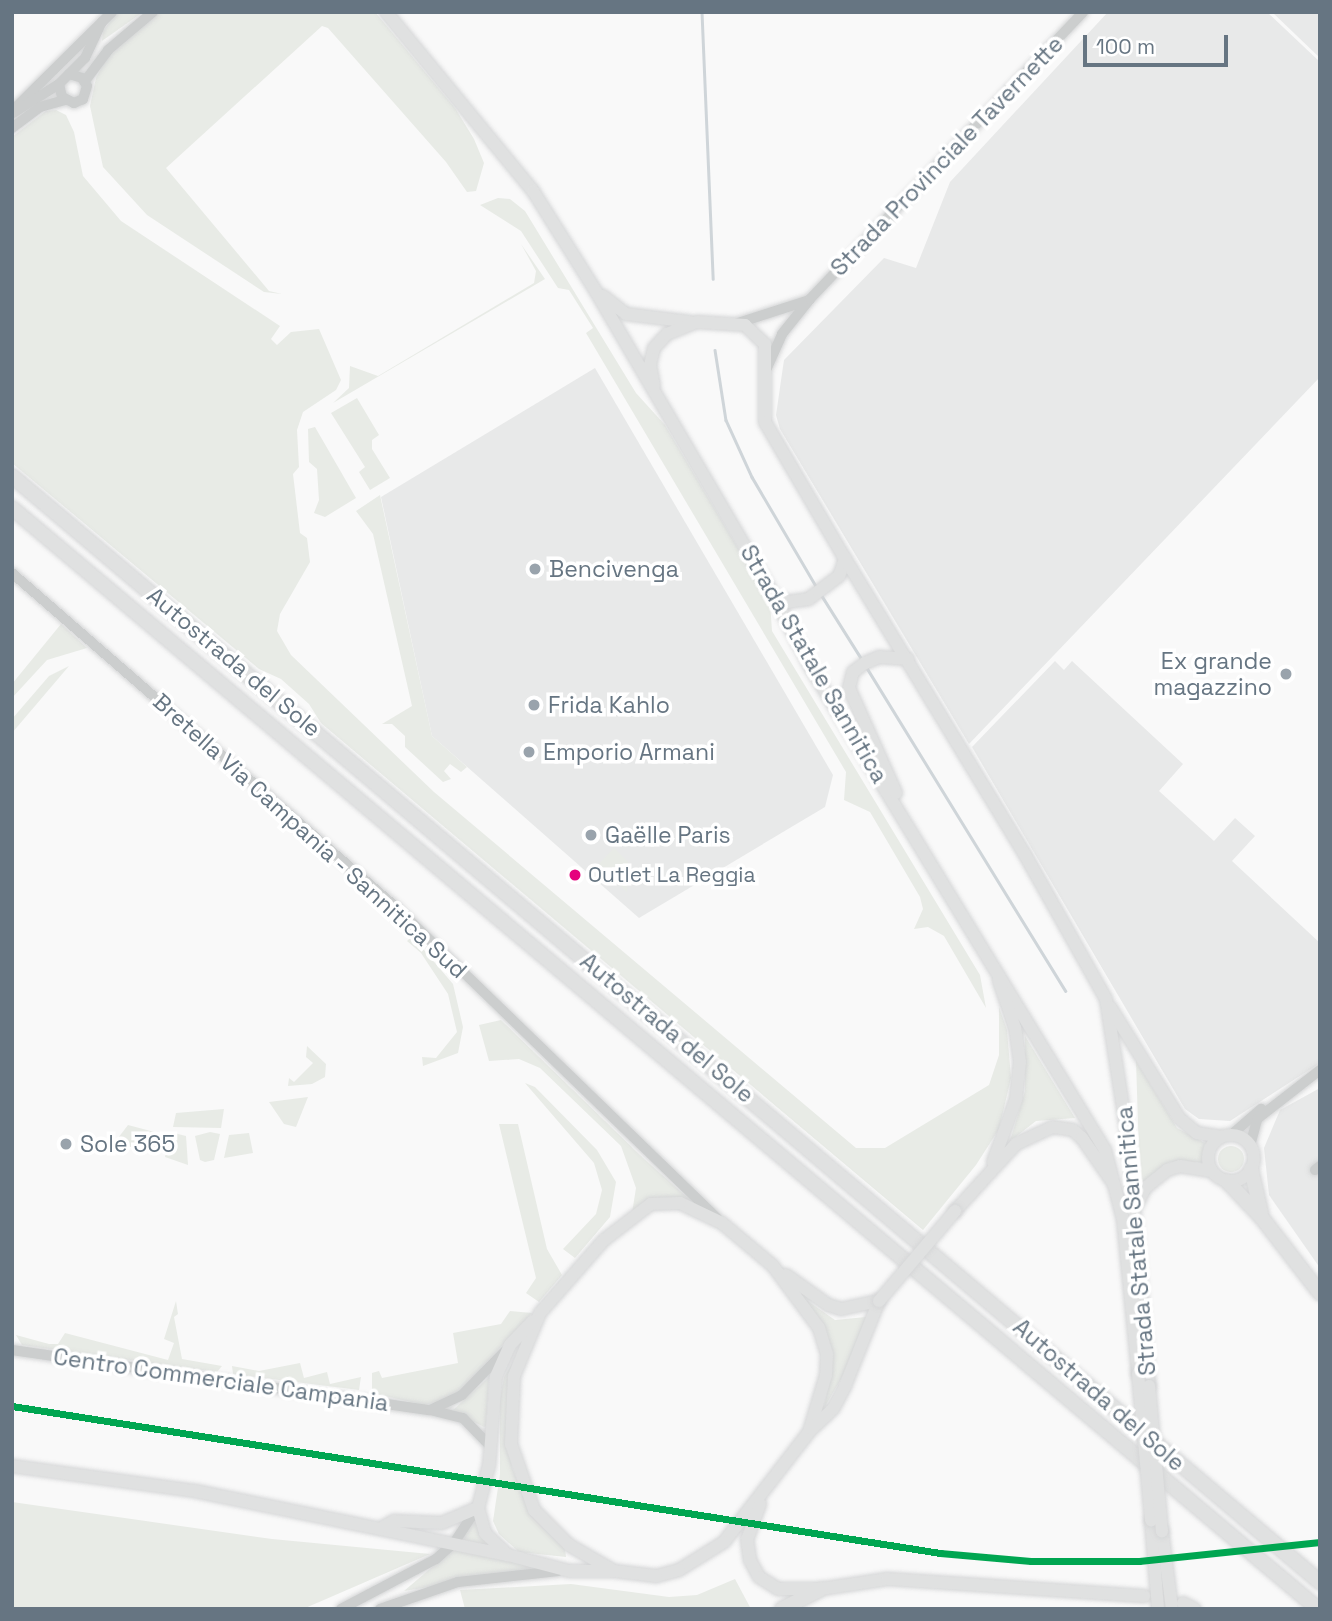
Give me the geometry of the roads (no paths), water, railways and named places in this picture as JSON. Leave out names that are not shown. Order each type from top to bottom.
[{"type":"highway","name":"Autostrada del Sole","points":[[12,476],[1320,1582]]},
{"type":"highway","name":"Autostrada del Sole","points":[[12,508],[1318,1609]]},
{"type":"highway","points":[[1251,1169],[1262,1217]]},
{"type":"highway","points":[[1227,1181],[1262,1217],[1320,1293]]},
{"type":"highway","points":[[782,1609],[821,1589]]},
{"type":"main road","name":"Strada Statale Sannitica","points":[[386,12],[533,191],[595,290],[774,596],[811,668],[900,807],[1105,1150],[1123,1219],[1158,1609]]},
{"type":"main road","points":[[595,290],[626,314],[697,322]]},
{"type":"main road","name":"Strada Statale Sannitica","points":[[661,405],[650,365],[654,348],[667,334],[697,322],[738,323],[751,328],[765,344],[765,422],[1179,1118],[1197,1133],[1226,1136]]},
{"type":"main road","points":[[774,596],[788,602],[809,599],[839,576],[843,555]]},
{"type":"main road","points":[[900,807],[888,767],[849,688],[853,672],[865,663],[879,657],[908,659]]},
{"type":"main road","name":"Strada Statale Sannitica","points":[[989,958],[1015,1028],[1020,1062],[1016,1099],[992,1165]]},
{"type":"main road","name":"Strada Statale Sannitica","points":[[1106,999],[1120,1073],[1135,1210],[1162,1531],[1183,1607]]},
{"type":"main road","name":"Strada Statale Sannitica","points":[[809,1432],[833,1409],[879,1301],[992,1165],[1035,1131],[1052,1127],[1073,1130],[1083,1138],[1115,1184]]},
{"type":"main road","points":[[1135,1210],[1145,1188],[1167,1170],[1180,1166],[1212,1171],[1227,1181],[1240,1178],[1251,1169],[1250,1146],[1226,1136],[1209,1152],[1212,1171]]},
{"type":"main road","points":[[508,1555],[485,1532],[478,1508],[489,1444],[496,1377],[510,1345],[604,1240],[651,1204],[680,1203],[722,1223],[773,1266],[828,1305],[856,1308],[879,1301]]},
{"type":"main road","points":[[12,1466],[195,1491],[383,1527],[569,1571],[614,1571],[656,1576],[679,1570],[724,1542],[809,1432],[827,1355],[808,1309],[773,1266]]},
{"type":"main road","points":[[540,1313],[514,1376],[510,1435],[516,1469],[534,1510],[569,1545],[614,1571]]},
{"type":"main road","points":[[775,1476],[751,1526],[750,1560],[759,1577],[778,1588],[821,1589],[887,1579],[1144,1596]]},
{"type":"main road","points":[[383,1527],[394,1521],[442,1523],[478,1508]]},
{"type":"street","points":[[12,112],[112,12]]},
{"type":"street","points":[[12,128],[40,107],[65,100],[83,99],[85,82],[108,50],[153,12]]},
{"type":"street","name":"Strada Provinciale Tavernette","points":[[766,368],[782,334],[810,299],[1083,12]]},
{"type":"street","points":[[12,112],[59,84],[69,75],[85,58],[102,22]]},
{"type":"street","points":[[69,75],[85,82]]},
{"type":"street","points":[[59,84],[65,100]]},
{"type":"street","name":"Strada Provinciale Tavernette","points":[[738,323],[810,299]]},
{"type":"street","name":"Bretella Via Campania - Sannitica Sud","points":[[12,573],[397,908],[722,1223]]},
{"type":"street","points":[[1226,1136],[1320,1070]]},
{"type":"street","points":[[1250,1146],[1257,1119],[1277,1101]]},
{"type":"street","points":[[430,1410],[462,1395],[510,1345]]},
{"type":"street","name":"Centro Commerciale Campania","points":[[12,1350],[430,1410],[463,1418],[489,1444]]},
{"type":"street","points":[[341,1609],[414,1575],[454,1543],[478,1508]]},
{"type":"street","points":[[380,1609],[458,1581],[569,1571]]},
{"type":"waterway","points":[[702,12],[713,279]]},
{"type":"waterway","points":[[715,350],[726,420],[752,477],[816,586]]},
{"type":"waterway","points":[[822,596],[861,658]]},
{"type":"waterway","points":[[867,668],[1066,991]]},
{"type":"place","name":"Bencivenga","points":[[535,569]]},
{"type":"place","name":"Ex grande magazzino","points":[[1286,674]]},
{"type":"place","name":"Frida Kahlo","points":[[534,705]]},
{"type":"place","name":"Emporio Armani","points":[[529,752]]},
{"type":"place","name":"Gaëlle Paris","points":[[591,835]]},
{"type":"place","name":"Outlet La Reggia","points":[[575,875]]},
{"type":"place","name":"Sole 365","points":[[66,1144]]}]
